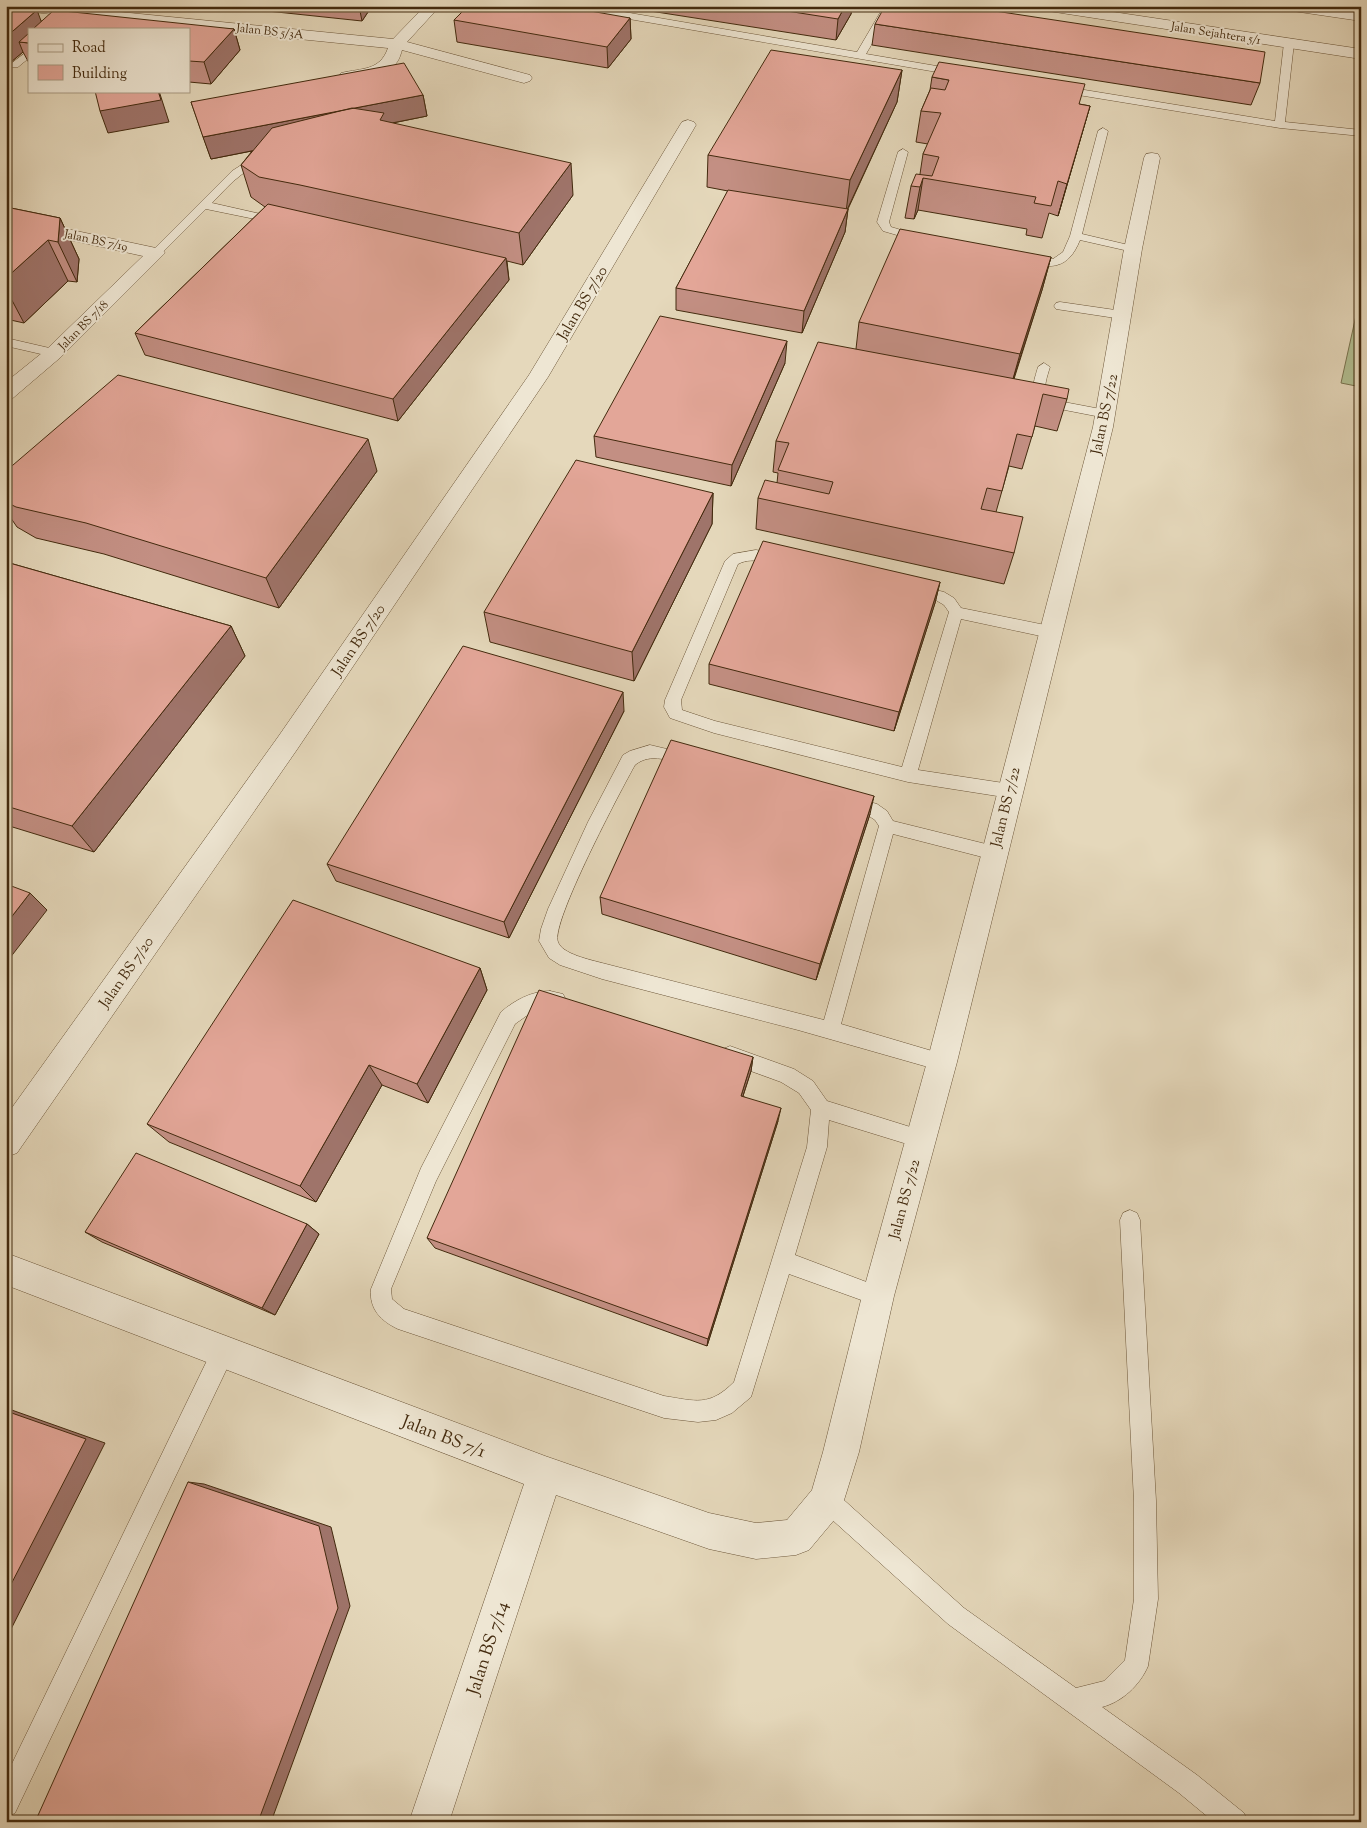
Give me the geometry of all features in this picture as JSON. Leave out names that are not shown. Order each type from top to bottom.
[{"type":"street","name":"Jalan BS 5/3A","points":[[12,6],[397,44],[524,78]]},
{"type":"street","points":[[336,78],[374,71],[386,65],[392,58],[397,44],[433,6]]},
{"type":"street","name":"Jalan Sejahtera 5/1","points":[[1042,6],[1361,54]]},
{"type":"street","points":[[1286,6],[1361,17]]},
{"type":"street","name":"Jalan BS 7/20","points":[[6,1142],[286,744],[538,377],[688,124]]},
{"type":"street","name":"Jalan BS 7/22","points":[[841,1452],[878,1296],[942,1062],[1106,414],[1133,249],[1152,158]]},
{"type":"street","name":"Jalan BS 7/19","points":[[6,221],[156,252]]},
{"type":"street","name":"Jalan BS 7/18","points":[[6,393],[54,353],[156,252]]},
{"type":"street","name":"Jalan BS 7/1","points":[[6,1269],[545,1474],[709,1531],[756,1541],[796,1537],[827,1500],[841,1452]]},
{"type":"street","name":"Jalan BS 7/14","points":[[429,1822],[545,1474]]},
{"type":"lane","points":[[571,6],[968,74]]},
{"type":"lane","points":[[860,56],[889,6]]},
{"type":"lane","points":[[64,23],[77,12]]},
{"type":"lane","points":[[1280,125],[1289,44]]},
{"type":"lane","points":[[15,65],[28,54]]},
{"type":"lane","points":[[1047,87],[1280,125],[1361,133]]},
{"type":"lane","points":[[1015,258],[1042,262],[1059,261],[1069,254],[1076,236],[1103,131]]},
{"type":"lane","points":[[903,152],[884,214],[884,227],[891,231],[934,243]]},
{"type":"lane","points":[[156,252],[236,173],[250,164],[277,158]]},
{"type":"lane","points":[[204,205],[292,223]]},
{"type":"lane","points":[[1076,236],[1133,249]]},
{"type":"lane","points":[[1060,306],[1122,315]]},
{"type":"lane","points":[[6,342],[54,353]]},
{"type":"lane","points":[[1044,368],[1038,393],[1039,398],[1044,402],[1106,414]]},
{"type":"lane","points":[[797,562],[755,553],[747,554],[732,561],[675,693],[672,707],[676,714],[714,727],[908,775],[1010,791]]},
{"type":"lane","points":[[898,586],[945,598],[952,604],[956,612],[908,775]]},
{"type":"lane","points":[[956,612],[1050,632]]},
{"type":"lane","points":[[700,764],[654,751],[635,754],[629,760],[567,885],[549,928],[548,940],[553,952],[565,959],[607,972],[831,1029],[942,1062]]},
{"type":"lane","points":[[829,798],[875,810],[881,814],[887,826],[831,1029]]},
{"type":"lane","points":[[887,826],[994,853]]},
{"type":"lane","points":[[575,1005],[549,998],[518,1008],[508,1018],[428,1175],[381,1289],[380,1298],[382,1306],[398,1318],[664,1407],[699,1412],[720,1410],[743,1389],[816,1147],[821,1108]]},
{"type":"lane","points":[[712,1049],[787,1075],[806,1087],[821,1108],[920,1139]]},
{"type":"lane","points":[[1074,1701],[1111,1692],[1136,1666],[1146,1600],[1145,1501],[1130,1220]]},
{"type":"lane","points":[[783,1261],[878,1296]]},
{"type":"lane","points":[[6,1804],[223,1352]]},
{"type":"lane","points":[[827,1500],[956,1616],[1188,1784],[1235,1822]]},
{"type":"green space","points":[[1361,293],[1361,387],[1341,383]]},
{"type":"building","points":[[6,6],[37,10],[6,37]]},
{"type":"building","points":[[468,6],[562,6],[630,18],[607,47],[454,20]]},
{"type":"building","points":[[755,6],[845,6],[838,19]]},
{"type":"building","points":[[885,6],[962,6],[1265,52],[1260,83],[875,24]]},
{"type":"building","points":[[54,10],[234,29],[204,62],[190,61],[190,28],[34,28]]},
{"type":"building","points":[[28,34],[28,43],[19,42]]},
{"type":"building","points":[[771,50],[902,70],[850,180],[708,155]]},
{"type":"building","points":[[939,62],[1085,84],[1079,104],[1090,106],[1067,184],[1058,181],[1051,206],[1034,203],[1036,197],[923,178],[920,187],[911,186],[916,174],[932,176],[939,157],[923,154],[941,113],[921,111],[931,88],[945,90],[949,80],[932,77]]},
{"type":"building","points":[[404,63],[423,95],[203,137],[191,102]]},
{"type":"building","points":[[95,92],[158,92],[161,100],[100,111]]},
{"type":"building","points":[[352,108],[384,113],[380,120],[571,163],[519,233],[259,177],[241,165],[272,128]]},
{"type":"building","points":[[728,190],[848,209],[804,311],[676,288]]},
{"type":"building","points":[[268,204],[506,258],[393,399],[135,333]]},
{"type":"building","points":[[6,207],[60,218],[58,242],[48,240],[6,278]]},
{"type":"building","points":[[900,229],[1051,257],[1020,354],[859,322]]},
{"type":"building","points":[[660,316],[787,341],[732,465],[594,436]]},
{"type":"building","points":[[818,342],[1069,389],[1067,399],[1043,394],[1032,437],[1017,434],[1002,491],[987,488],[981,509],[1023,517],[1014,553],[758,498],[765,480],[829,494],[833,482],[778,470],[789,443],[776,441]]},
{"type":"building","points":[[118,375],[368,439],[266,578],[86,523],[16,507],[6,502],[6,471]]},
{"type":"building","points":[[576,460],[713,493],[632,652],[484,612]]},
{"type":"building","points":[[763,541],[940,582],[899,712],[709,664]]},
{"type":"building","points":[[6,562],[231,626],[72,826],[6,806]]},
{"type":"building","points":[[463,646],[623,692],[504,922],[327,864]]},
{"type":"building","points":[[671,740],[874,796],[820,964],[600,897]]},
{"type":"building","points":[[6,884],[30,893],[6,924]]},
{"type":"building","points":[[293,900],[480,968],[417,1084],[369,1065],[300,1186],[147,1124]]},
{"type":"building","points":[[539,990],[753,1057],[741,1096],[781,1108],[708,1339],[427,1238]]},
{"type":"building","points":[[136,1153],[307,1224],[262,1308],[85,1232]]},
{"type":"building","points":[[6,1411],[86,1439],[6,1594]]},
{"type":"building","points":[[188,1482],[319,1526],[338,1608],[258,1822],[35,1822]]}]
